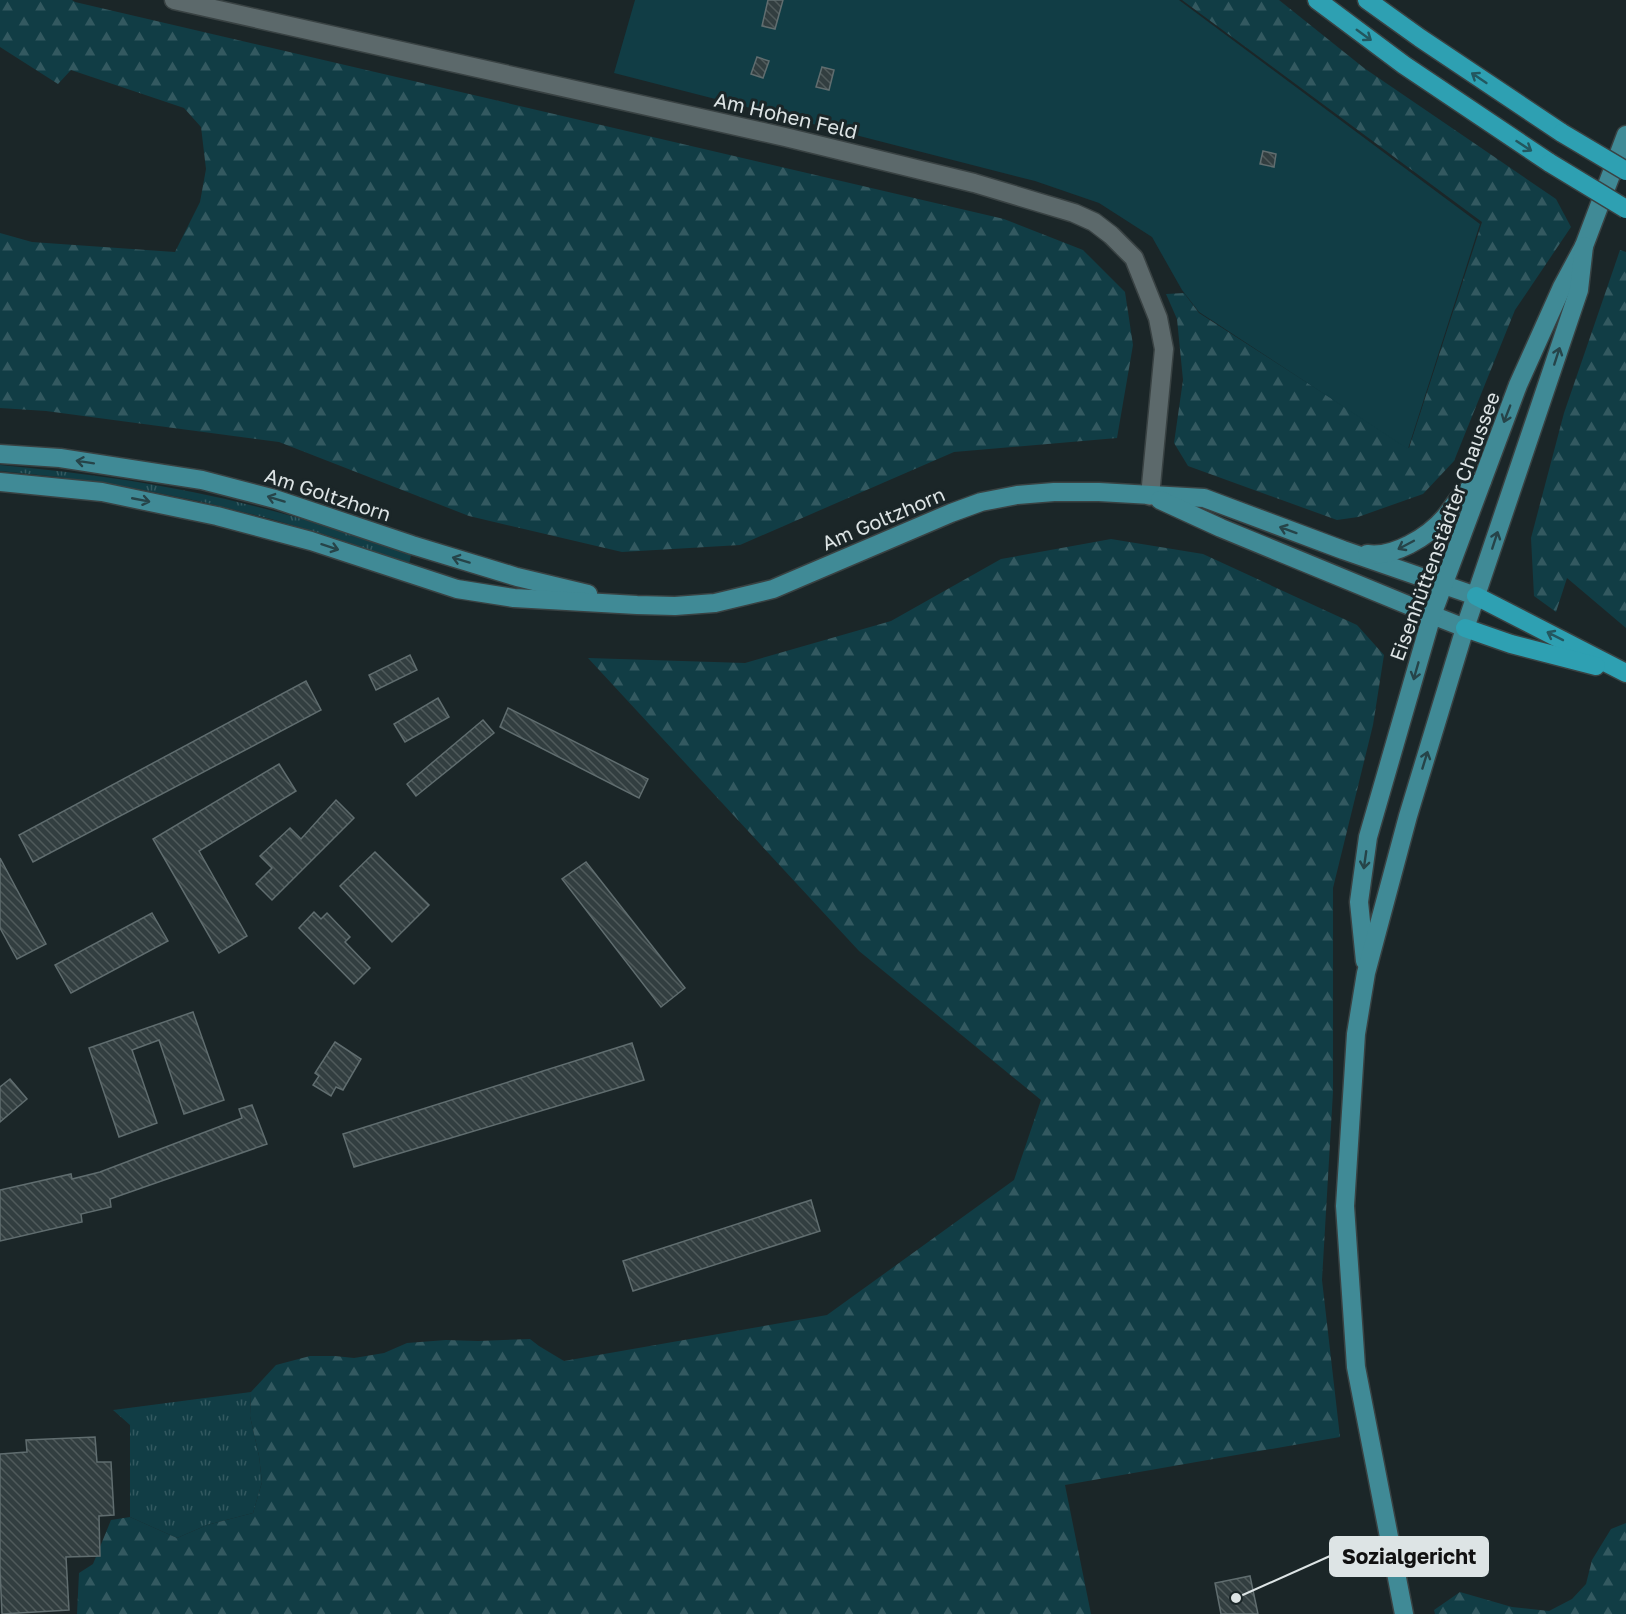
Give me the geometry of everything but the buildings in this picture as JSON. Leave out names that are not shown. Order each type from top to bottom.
[{"type":"highway","points":[[1317,0],[1414,71],[1550,163],[1626,209]]},
{"type":"highway","points":[[1367,0],[1562,134],[1626,171]]},
{"type":"highway","points":[[1476,596],[1626,673]]},
{"type":"highway","points":[[1465,628],[1511,644],[1626,673]]},
{"type":"main road","name":"Eisenhüttenstädter Chaussee","points":[[1366,973],[1359,902],[1368,837],[1432,615],[1518,385],[1562,287],[1584,246],[1626,135]]},
{"type":"main road","name":"Eisenhüttenstädter Chaussee","points":[[1404,1614],[1356,1367],[1345,1206],[1356,1034],[1366,973],[1408,816],[1465,628],[1579,290],[1584,246]]},
{"type":"main road","name":"Am Goltzhorn","points":[[0,453],[60,458],[202,480],[275,499],[411,545],[517,577],[637,605]]},
{"type":"main road","points":[[1343,550],[1373,555],[1395,552],[1437,525],[1462,495],[1482,481]]},
{"type":"main road","name":"Am Goltzhorn","points":[[0,482],[102,492],[217,516],[311,541],[457,589],[514,598],[675,606],[715,603],[773,589],[981,502],[1017,495],[1054,492],[1204,498],[1343,550],[1476,596]]},
{"type":"main road","name":"Am Goltzhorn","points":[[1150,496],[1221,528],[1465,628]]},
{"type":"street","name":"Am Hohen Feld","points":[[174,0],[785,137],[974,183],[1074,213],[1094,222],[1134,258],[1158,318],[1164,349],[1150,496]]},
{"type":"green space","points":[[0,0],[72,0],[1004,219],[1083,250],[1125,292],[1133,345],[1117,438],[954,452],[740,545],[622,552],[469,516],[279,442],[46,411],[0,408],[0,233],[32,242],[175,252],[200,202],[206,169],[201,127],[184,108],[71,70],[58,84],[0,47]]},
{"type":"green space","points":[[635,0],[1179,0],[1480,224],[1408,449],[1199,312],[1182,290],[1152,237],[1099,203],[1035,181],[614,73]]},
{"type":"green space","points":[[1182,0],[1279,0],[1364,68],[1556,199],[1571,227],[1515,310],[1454,461],[1423,494],[1358,517],[1337,520],[1188,466],[1174,443],[1183,380],[1177,319],[1166,294],[1184,293],[1199,313],[1409,448],[1482,222]]},
{"type":"green space","points":[[1620,250],[1626,252],[1626,628],[1567,578],[1556,612],[1534,596],[1531,538],[1564,413]]},
{"type":"green space","points":[[0,465],[130,481],[226,499],[316,523],[411,555],[409,564],[333,537],[203,502],[138,489],[0,471]]},
{"type":"green space","points":[[1111,539],[1203,554],[1357,625],[1384,655],[1373,725],[1333,888],[1333,1092],[1322,1280],[1340,1437],[1065,1485],[1091,1614],[77,1614],[79,1573],[93,1564],[111,1520],[130,1517],[177,1538],[207,1525],[253,1513],[262,1482],[250,1416],[251,1392],[276,1365],[310,1356],[354,1358],[384,1353],[407,1343],[446,1340],[530,1339],[564,1361],[827,1315],[1014,1180],[1041,1100],[859,951],[588,658],[745,663],[891,621],[1001,559]]},
{"type":"green space","points":[[251,1392],[250,1416],[262,1482],[253,1513],[207,1525],[177,1538],[130,1517],[130,1425],[113,1410]]},
{"type":"green space","points":[[1626,1523],[1626,1614],[1435,1614],[1434,1610],[1460,1592],[1512,1607],[1549,1611],[1572,1599],[1586,1584],[1592,1560],[1611,1529]]},
{"type":"place","name":"Sozialgericht","points":[[1236,1598]]}]
